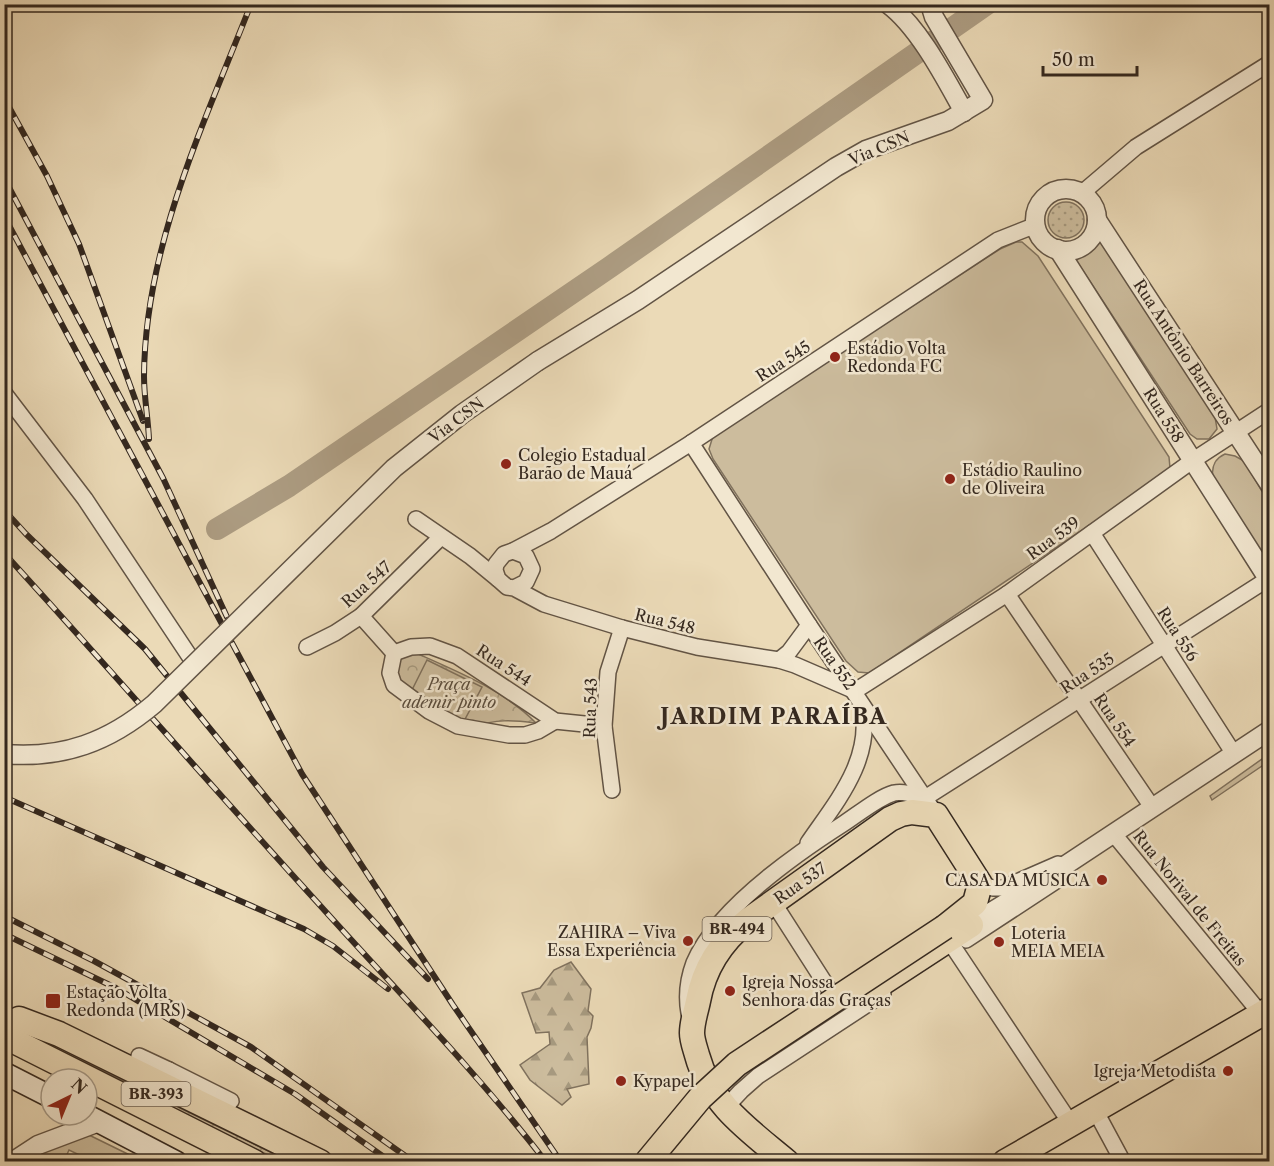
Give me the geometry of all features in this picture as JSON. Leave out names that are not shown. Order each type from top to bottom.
[{"type":"main road","name":"Rua 552","points":[[931,807],[980,884]]},
{"type":"main road","name":"Rua 537","points":[[704,1075],[692,1033],[700,989],[711,963],[736,929],[890,819],[931,807]]},
{"type":"main road","points":[[661,1161],[722,1092],[761,1060],[951,937],[975,914],[980,884]]},
{"type":"main road","points":[[648,1161],[700,1098],[744,1058],[951,937]]},
{"type":"main road","points":[[1005,1161],[1265,1012]]},
{"type":"main road","points":[[9,1022],[60,1034],[166,1077],[189,1096],[320,1161]]},
{"type":"main road","name":"BR-393","points":[[9,1022],[239,1159]]},
{"type":"main road","name":"BR-393","points":[[9,1022],[297,1161]]},
{"type":"main road","points":[[4,1072],[39,1091]]},
{"type":"main road","name":"BR-494","points":[[704,1075],[725,1108],[735,1119],[787,1161]]},
{"type":"main road","points":[[99,1121],[176,1161]]},
{"type":"street","points":[[893,6],[912,28],[964,112]]},
{"type":"street","name":"Via CSN","points":[[4,754],[33,755],[61,752],[86,745],[111,734],[148,709],[394,468],[462,414],[538,360],[638,300],[836,167],[866,150],[948,122],[983,100],[932,10]]},
{"type":"street","points":[[1083,193],[1136,147],[1269,63]]},
{"type":"street","points":[[1074,190],[1083,193],[1090,200],[1097,220],[1096,229],[1085,244],[1067,250],[1058,249],[1043,240],[1036,225],[1036,213],[1039,204],[1054,191],[1074,190]]},
{"type":"street","name":"Rua Antônio Barreiros","points":[[1097,220],[1255,460],[1269,485]]},
{"type":"street","name":"Rua 545","points":[[506,554],[551,531],[691,443],[998,240],[1036,225]]},
{"type":"street","name":"Rua 558","points":[[1058,249],[1269,580]]},
{"type":"street","points":[[4,393],[85,499],[194,663]]},
{"type":"street","name":"Rua 539","points":[[858,696],[1007,594],[1192,460],[1269,410]]},
{"type":"street","name":"Rua 552","points":[[691,443],[931,807]]},
{"type":"street","points":[[1209,450],[1227,447],[1255,460]]},
{"type":"street","points":[[416,519],[470,556],[507,587],[514,588],[526,582],[530,569]]},
{"type":"street","name":"Rua 545","points":[[530,569],[542,541],[551,531]]},
{"type":"street","name":"Rua 556","points":[[1092,533],[1234,754]]},
{"type":"street","name":"Rua 547","points":[[307,647],[361,616],[441,537]]},
{"type":"street","points":[[470,556],[486,560],[506,554],[520,553],[530,569],[534,588],[544,604]]},
{"type":"street","points":[[498,579],[495,570],[506,554]]},
{"type":"street","name":"Rua 535","points":[[931,807],[1079,699],[1269,580]]},
{"type":"street","name":"Rua 548","points":[[514,588],[544,604],[621,628],[697,647],[795,664],[858,696]]},
{"type":"street","name":"Rua 554","points":[[1007,594],[1152,807]]},
{"type":"street","points":[[361,616],[394,653],[390,673],[394,685],[400,692],[429,711],[458,726],[509,735],[525,735],[538,731],[555,721]]},
{"type":"street","points":[[779,660],[789,652],[809,625]]},
{"type":"street","name":"Rua 543","points":[[612,790],[604,726],[608,672],[621,628]]},
{"type":"street","name":"Rua 544","points":[[394,653],[411,647],[430,646],[456,656],[555,721],[604,726]]},
{"type":"street","name":"Rua 537","points":[[802,850],[854,774],[861,752],[864,726],[864,715],[858,696]]},
{"type":"street","points":[[704,1075],[934,923],[949,916],[975,914],[1075,858],[1269,730]]},
{"type":"street","name":"Rua 537","points":[[692,1033],[688,1006],[691,971],[698,956],[733,910],[759,885],[802,850],[889,794],[901,792],[931,807]]},
{"type":"street","name":"Rua Norival de Freitas","points":[[1113,833],[1265,1012]]},
{"type":"street","points":[[980,884],[1003,888],[1075,858]]},
{"type":"street","points":[[725,1108],[758,1076],[951,937],[1051,885],[1060,878],[1075,858]]},
{"type":"street","points":[[772,902],[830,991]]},
{"type":"street","points":[[951,937],[1071,1124]]},
{"type":"street","points":[[140,1056],[166,1077],[231,1101]]},
{"type":"street","points":[[1095,1110],[1123,1161]]},
{"type":"street","points":[[12,1161],[75,1127]]},
{"type":"green space","points":[[1066,202],[1079,207],[1084,220],[1079,233],[1066,238],[1053,233],[1048,220],[1053,207]]},
{"type":"green space","points":[[1100,240],[1215,417],[1217,429],[1209,439],[1197,439],[1190,434],[1074,257],[1090,249]]},
{"type":"green space","points":[[1016,242],[1022,242],[1038,256],[1169,457],[1170,468],[1155,481],[869,673],[858,672],[846,661],[713,459],[709,449],[713,436],[1000,249]]},
{"type":"green space","points":[[1225,454],[1244,461],[1269,503],[1269,567],[1213,477],[1215,463]]},
{"type":"green space","name":"Praça ademir pinto","points":[[407,649],[492,689],[508,699],[536,723],[504,721],[473,727],[392,681],[399,656]]},
{"type":"green space","points":[[427,660],[482,687],[463,723],[410,694]]},
{"type":"green space","points":[[1269,754],[1269,777],[1262,766],[1212,800],[1210,796]]},
{"type":"green space","points":[[571,962],[591,989],[588,1011],[593,1016],[587,1037],[589,1084],[567,1089],[571,1097],[562,1105],[530,1080],[520,1065],[550,1044],[549,1032],[536,1033],[522,993],[540,988],[554,970]]},
{"type":"green space","points":[[4,1023],[95,1067],[80,1067],[5,1032]]},
{"type":"green space","points":[[99,1069],[289,1161],[281,1161],[99,1076]]},
{"type":"green space","points":[[89,1135],[142,1161],[92,1161],[69,1150],[64,1161],[18,1162]]},
{"type":"waterway","points":[[217,529],[289,486],[610,267],[987,4]]},
{"type":"railway","points":[[149,439],[144,376],[147,327],[166,232],[197,140],[251,4]]},
{"type":"railway","points":[[4,98],[47,176],[79,244],[143,421]]},
{"type":"railway","points":[[4,178],[163,478],[227,617]]},
{"type":"railway","points":[[4,216],[302,774],[453,1005],[561,1162]]},
{"type":"railway","points":[[4,510],[145,649],[323,867],[428,979]]},
{"type":"railway","points":[[4,553],[463,1062],[546,1162]]},
{"type":"railway","points":[[4,797],[304,929],[333,946],[388,989]]},
{"type":"railway","points":[[4,916],[94,961],[251,1047],[414,1162]]},
{"type":"railway","points":[[4,934],[116,988],[295,1094],[391,1162]]},
{"type":"place","name":"Estádio Volta Redonda FC","points":[[835,357]]},
{"type":"place","name":"Colegio Estadual Barão de Mauá","points":[[506,464]]},
{"type":"place","name":"Estádio Raulino de Oliveira","points":[[950,479]]},
{"type":"place","name":"CASA DA MÚSICA","points":[[1102,880]]},
{"type":"place","name":"ZAHIRA – Viva Essa Experiência","points":[[688,941]]},
{"type":"place","name":"Loteria MEIA MEIA","points":[[999,942]]},
{"type":"place","name":"Igreja Nossa Senhora das Graças","points":[[730,991]]},
{"type":"place","name":"Estação Volta Redonda (MRS)","points":[[53,1001]]},
{"type":"place","name":"Igreja Metodista","points":[[1228,1071]]},
{"type":"place","name":"Kypapel","points":[[621,1081]]},
{"type":"district","name":"JARDIM PARAÍBA","points":[[774,716]]}]
